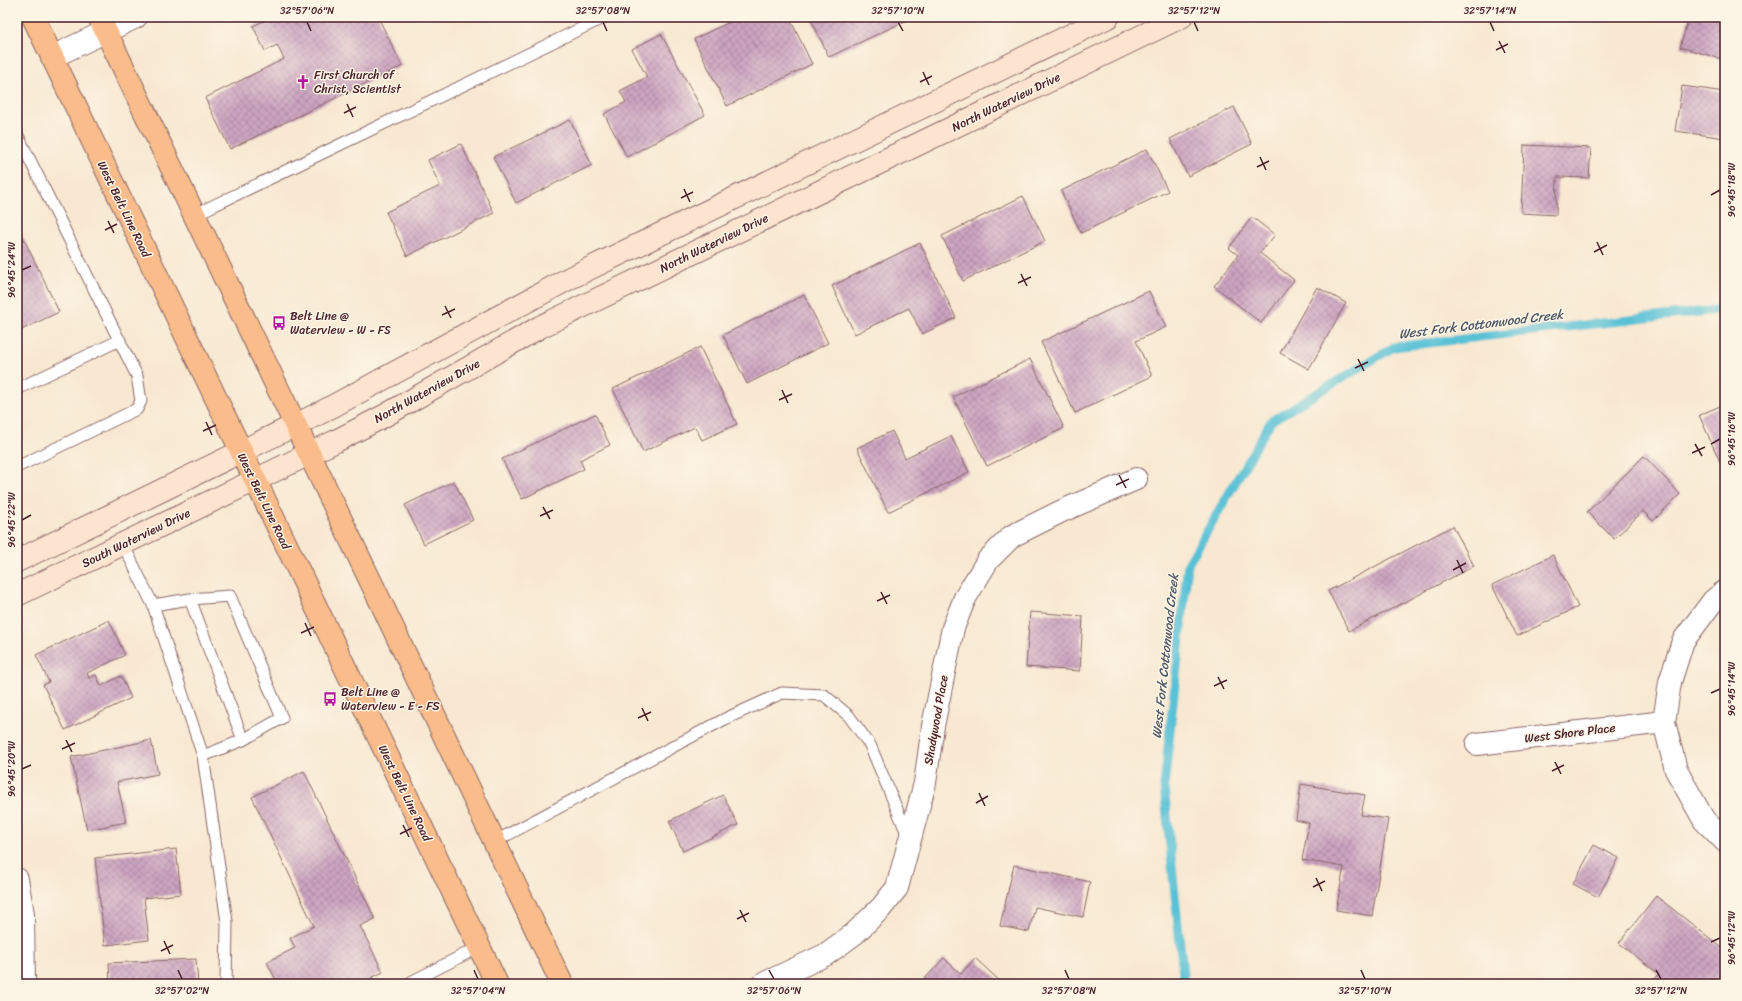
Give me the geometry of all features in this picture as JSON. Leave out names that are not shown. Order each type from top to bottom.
[{"type":"main road","name":"West Belt Line Road","points":[[33,17],[497,984]]},
{"type":"main road","points":[[102,24],[309,453],[562,984]]},
{"type":"street","points":[[52,57],[102,24],[136,17]]},
{"type":"street","points":[[17,561],[295,425],[570,278],[1108,17]]},
{"type":"street","name":"North Waterview Drive","points":[[254,480],[384,416],[540,327],[1181,17]]},
{"type":"street","name":"Shadywood Place","points":[[763,984],[825,955],[854,934],[881,908],[897,888],[925,782],[933,726],[953,628],[965,598],[988,560],[1012,536],[1062,510],[1136,479]]},
{"type":"street","name":"South Waterview Drive","points":[[17,595],[254,480]]},
{"type":"street","points":[[1725,591],[1713,601],[1683,641],[1670,682],[1664,722],[1676,770],[1704,820],[1725,841]]},
{"type":"street","name":"West Shore Place","points":[[1477,744],[1664,722]]},
{"type":"street","points":[[17,879],[23,914],[24,984]]},
{"type":"lane","points":[[194,215],[605,17]]},
{"type":"lane","points":[[17,134],[137,376],[141,401],[137,409],[17,467]]},
{"type":"lane","points":[[17,389],[120,340]]},
{"type":"lane","points":[[123,544],[153,605],[203,756],[227,922],[226,984]]},
{"type":"lane","points":[[153,605],[190,599],[230,596],[282,718],[243,740],[203,756]]},
{"type":"lane","points":[[190,599],[243,740]]},
{"type":"lane","points":[[494,842],[725,719],[782,693],[824,695],[850,716],[870,745],[910,841]]},
{"type":"lane","points":[[412,984],[411,982],[479,947]]},
{"type":"building","name":"First Church of Christ, Scientist","points":[[272,17],[378,17],[402,66],[230,149],[205,98],[284,59],[277,45],[265,51],[253,26]]},
{"type":"building","points":[[740,17],[789,17],[812,64],[727,106],[694,39]]},
{"type":"building","points":[[810,17],[914,17],[829,57]]},
{"type":"building","points":[[1689,17],[1725,17],[1725,60],[1680,47]]},
{"type":"building","points":[[661,34],[705,115],[627,157],[604,114],[626,102],[620,91],[647,77],[632,49]]},
{"type":"building","points":[[1682,86],[1725,92],[1725,138],[1675,131]]},
{"type":"building","points":[[1234,107],[1252,144],[1188,176],[1170,139]]},
{"type":"building","points":[[570,120],[592,165],[516,203],[493,157]]},
{"type":"building","points":[[461,144],[494,213],[407,256],[386,212],[440,186],[428,160]]},
{"type":"building","points":[[1524,145],[1591,148],[1589,178],[1557,177],[1556,215],[1521,213]]},
{"type":"building","points":[[1147,149],[1168,191],[1081,233],[1061,191]]},
{"type":"building","points":[[1023,196],[1045,241],[963,281],[942,236]]},
{"type":"building","points":[[1252,217],[1275,235],[1260,253],[1294,280],[1261,323],[1214,286],[1238,255],[1229,248]]},
{"type":"building","points":[[22,235],[59,312],[17,332],[17,238]]},
{"type":"building","points":[[920,243],[956,318],[922,334],[909,308],[855,334],[832,286]]},
{"type":"building","points":[[1317,287],[1346,303],[1309,369],[1280,353]]},
{"type":"building","points":[[1149,291],[1166,327],[1136,341],[1152,376],[1075,413],[1041,342]]},
{"type":"building","points":[[804,295],[828,343],[747,384],[723,335]]},
{"type":"building","points":[[700,347],[737,424],[702,440],[695,427],[643,452],[613,389]]},
{"type":"building","points":[[1030,359],[1064,428],[987,466],[953,397]]},
{"type":"building","points":[[1725,404],[1725,473],[1699,415]]},
{"type":"building","points":[[595,414],[610,445],[580,460],[584,469],[522,499],[502,459]]},
{"type":"building","points":[[892,431],[905,458],[951,436],[969,472],[888,512],[857,448]]},
{"type":"building","points":[[1644,456],[1680,494],[1653,521],[1643,511],[1614,539],[1587,512]]},
{"type":"building","points":[[454,481],[473,520],[424,544],[405,505]]},
{"type":"building","points":[[1453,526],[1474,566],[1349,631],[1328,591]]},
{"type":"building","points":[[1553,555],[1578,607],[1517,636],[1492,585]]},
{"type":"building","points":[[1030,612],[1083,616],[1080,671],[1026,667]]},
{"type":"building","points":[[109,620],[125,655],[87,673],[89,678],[96,675],[101,686],[121,676],[131,698],[65,730],[43,685],[49,682],[36,655]]},
{"type":"building","points":[[151,740],[158,774],[117,782],[126,822],[87,830],[71,757]]},
{"type":"building","points":[[304,771],[375,919],[360,926],[383,972],[371,978],[374,984],[278,984],[267,962],[295,948],[290,938],[314,926],[252,797]]},
{"type":"building","points":[[1301,784],[1365,795],[1361,815],[1388,819],[1372,916],[1336,910],[1344,867],[1302,860],[1309,823],[1296,820]]},
{"type":"building","points":[[723,795],[738,825],[683,851],[669,821]]},
{"type":"building","points":[[1594,845],[1619,858],[1598,897],[1573,884]]},
{"type":"building","points":[[176,849],[181,894],[144,898],[149,940],[105,945],[95,858]]},
{"type":"building","points":[[1014,865],[1090,882],[1083,917],[1035,907],[1029,932],[1000,926]]},
{"type":"building","points":[[1656,896],[1725,950],[1725,984],[1651,984],[1659,974],[1619,943]]},
{"type":"building","points":[[944,958],[961,974],[975,958],[1003,984],[920,984]]},
{"type":"building","points":[[196,959],[198,984],[110,984],[109,963]]},
{"type":"waterway","name":"West Fork Cottonwood Creek","points":[[1184,984],[1164,786],[1188,564],[1271,421],[1394,347],[1725,309]]},
{"type":"place","name":"First Church of Christ, Scientist","points":[[303,82]]},
{"type":"place","name":"Belt Line @ Waterview - W - FS","points":[[279,323]]},
{"type":"place","name":"Belt Line @ Waterview - E - FS","points":[[330,699]]}]
